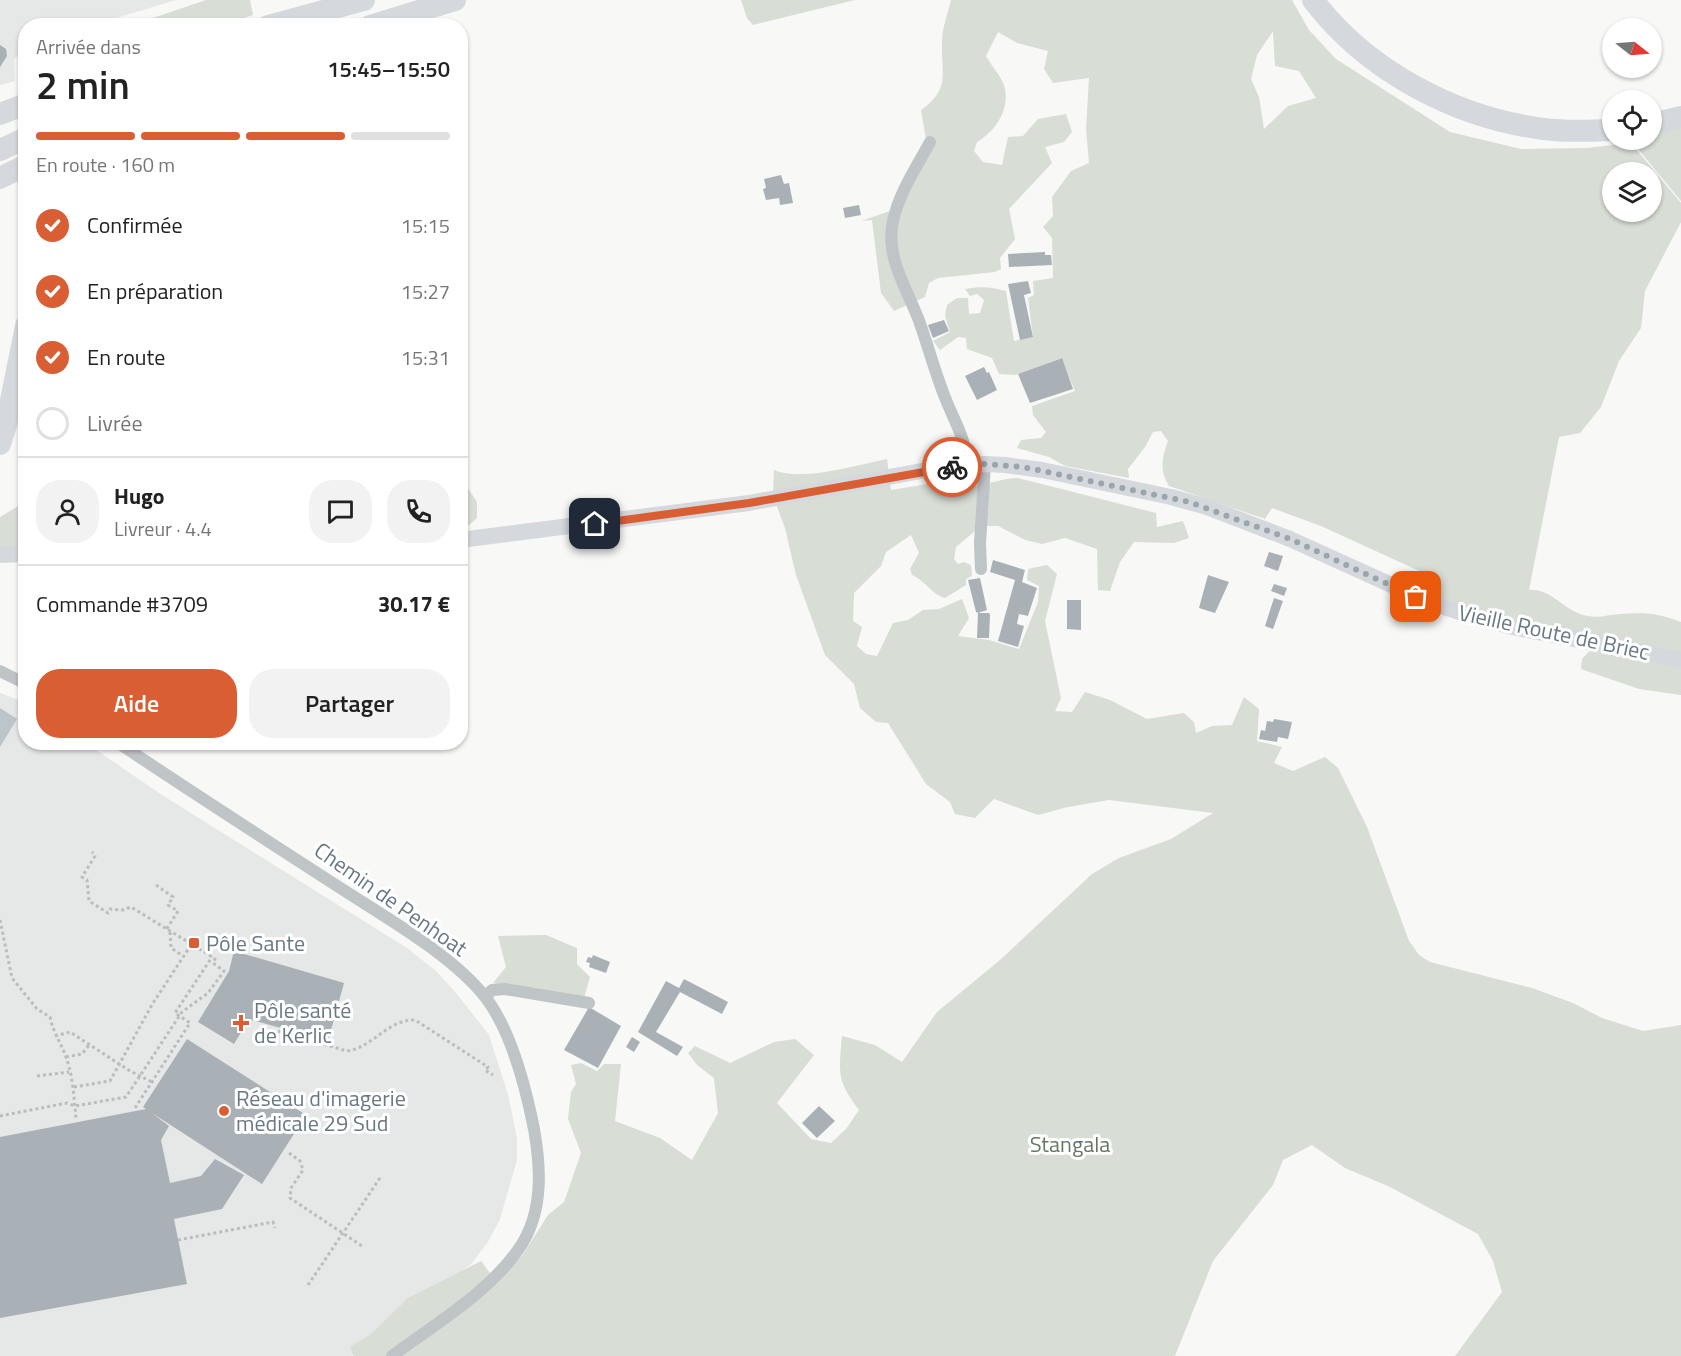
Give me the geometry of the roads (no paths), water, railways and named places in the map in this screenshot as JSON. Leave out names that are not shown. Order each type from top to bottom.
[{"type":"highway","points":[[298,18],[364,0]]},
{"type":"highway","points":[[318,18],[371,0]]},
{"type":"highway","points":[[396,18],[455,0]]},
{"type":"highway","points":[[1313,0],[1348,38],[1367,54],[1412,85],[1442,99],[1488,117],[1545,129],[1602,130]]},
{"type":"highway","points":[[0,114],[18,107]]},
{"type":"highway","points":[[1662,122],[1681,117]]},
{"type":"highway","points":[[0,150],[18,142]]},
{"type":"highway","points":[[0,178],[18,169]]},
{"type":"highway","points":[[0,444],[18,366]]},
{"type":"street","points":[[930,142],[904,188],[893,221],[892,246],[905,291],[917,316],[946,401],[960,431],[967,454],[967,465]]},
{"type":"street","points":[[981,569],[980,543],[985,464]]},
{"type":"street","name":"Vieille Route de Briec","points":[[468,539],[749,503],[879,478],[985,464],[1042,470],[1189,502],[1253,524],[1421,599],[1462,614],[1512,627],[1681,660]]},
{"type":"street","points":[[0,555],[18,554]]},
{"type":"street","points":[[0,671],[18,680]]},
{"type":"street","name":"Chemin de Penhoat","points":[[129,750],[414,936],[460,972],[485,997],[503,1029],[528,1103],[538,1158],[538,1195],[535,1210],[522,1244],[502,1269],[475,1294],[392,1356]]},
{"type":"street","points":[[485,997],[492,990],[505,989],[589,1003]]},
{"type":"place","name":"Pôle Sante","points":[[194,943]]},
{"type":"place","name":"Pôle santé de Kerlic","points":[[241,1023]]},
{"type":"place","name":"Réseau d'imagerie médicale 29 Sud","points":[[224,1111]]},
{"type":"park label","name":"Stangala","points":[[1070,1144]]}]
